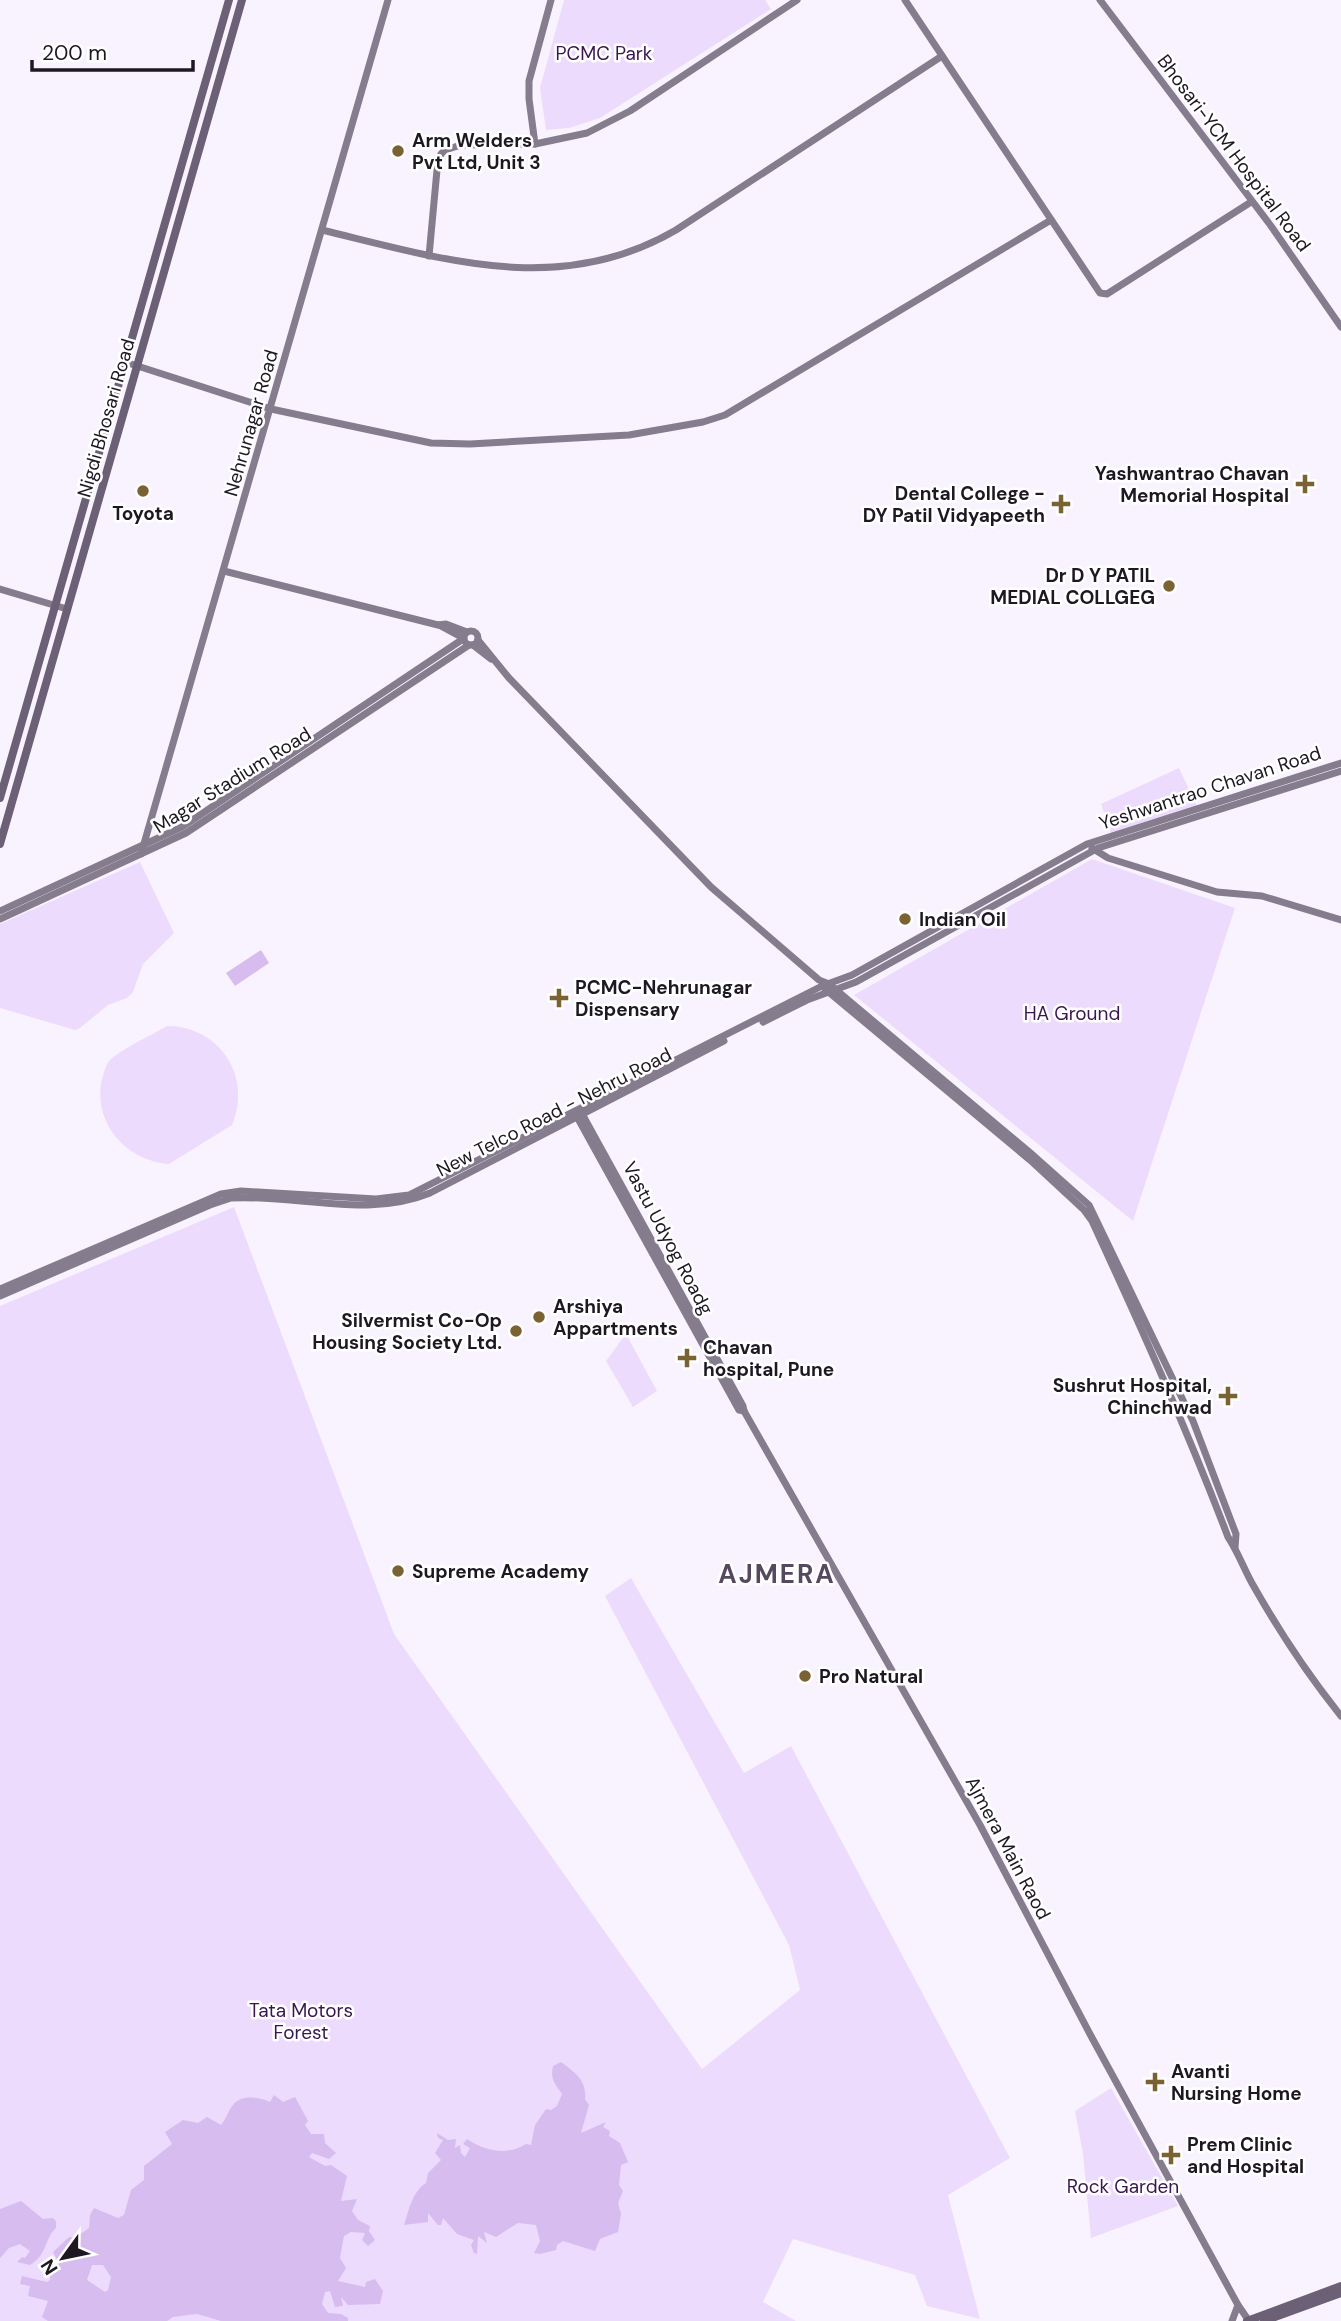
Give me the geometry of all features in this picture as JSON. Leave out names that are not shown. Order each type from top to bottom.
[{"type":"main road","name":"Nigdi Bhosari Road","points":[[0,798],[229,0]]},
{"type":"main road","name":"Nigdi Bhosari Road","points":[[0,844],[242,0]]},
{"type":"main road","points":[[1248,2321],[1341,2286]]},
{"type":"main road","points":[[1264,2321],[1341,2293]]},
{"type":"street","name":"Nehrunagar Road","points":[[141,854],[388,0]]},
{"type":"street","points":[[535,144],[529,81],[551,0]]},
{"type":"street","points":[[429,256],[437,170],[441,154],[454,146],[535,144],[587,133],[623,115],[797,0]]},
{"type":"street","points":[[905,0],[1100,293],[1107,294],[1251,202]]},
{"type":"street","name":"Bhosari-YCM Hospital Road","points":[[1100,0],[1271,226],[1341,327]]},
{"type":"street","points":[[322,230],[429,256],[499,268],[577,266],[638,250],[676,230],[942,55]]},
{"type":"street","points":[[125,362],[271,409],[430,443],[470,444],[629,435],[703,422],[736,409],[1051,220]]},
{"type":"street","points":[[224,571],[438,625],[446,624],[489,652],[492,659],[711,887],[1089,1205],[1194,1421],[1237,1534],[1235,1548],[1251,1582],[1303,1667],[1341,1716]]},
{"type":"street","points":[[0,589],[67,609]]},
{"type":"street","name":"Magar Stadium Road","points":[[0,911],[190,822],[469,640]]},
{"type":"street","name":"Magar Stadium Road","points":[[0,919],[194,828],[469,640]]},
{"type":"street","name":"Yeshwantrao Chavan Road","points":[[1091,847],[1341,763]]},
{"type":"street","name":"Yeshwantrao Chavan Road","points":[[1091,847],[1341,771]]},
{"type":"street","points":[[1091,847],[1108,858],[1217,892],[1262,896],[1341,920]]},
{"type":"street","name":"New Telco Road - Nehru Road","points":[[0,1289],[231,1198],[376,1205],[411,1201],[430,1194],[826,986],[856,982],[1091,847]]},
{"type":"street","name":"Vastu Udyog Roadg","points":[[579,1114],[712,1364],[739,1410],[744,1411]]},
{"type":"street","name":"New Telco Road - Nehru Road","points":[[0,1296],[46,1273]]},
{"type":"street","name":"Ajmera Main Raod","points":[[744,1411],[980,1825],[1091,2036],[1248,2321]]},
{"type":"street","points":[[1232,2321],[1238,2305]]},
{"type":"green space","name":"PCMC Park","points":[[564,0],[765,0],[771,9],[600,118],[569,128],[546,130],[540,88]]},
{"type":"green space","points":[[1179,768],[1197,807],[1111,834],[1101,804]]},
{"type":"green space","name":"HA Ground","points":[[1092,859],[1235,908],[1133,1221],[854,995]]},
{"type":"green space","points":[[140,862],[174,933],[143,964],[133,992],[127,998],[108,1005],[75,1030],[0,1008],[0,924]]},
{"type":"green space","points":[[167,1026],[186,1028],[216,1044],[227,1057],[238,1089],[232,1125],[169,1164],[140,1156],[117,1139],[103,1114],[101,1099],[101,1084],[109,1061],[123,1050]]},
{"type":"green space","name":"Tata Motors Forest","points":[[234,1207],[394,1634],[702,2069],[800,1990],[789,1945],[605,1596],[631,1578],[744,1773],[791,1746],[1010,2158],[948,2195],[980,2319],[927,2306],[915,2275],[793,2239],[763,2302],[796,2321],[0,2321],[0,1306]]},
{"type":"green space","points":[[626,1334],[657,1391],[633,1407],[606,1361]]},
{"type":"green space","name":"Rock Garden","points":[[1111,2088],[1178,2206],[1091,2238],[1083,2154],[1075,2111]]},
{"type":"shaded area","points":[[261,950],[269,963],[235,986],[226,973]]},
{"type":"shaded area","points":[[561,2062],[575,2073],[584,2087],[585,2099],[589,2105],[581,2133],[606,2122],[603,2127],[610,2131],[609,2136],[620,2143],[628,2162],[621,2165],[619,2185],[623,2191],[618,2203],[621,2214],[618,2232],[600,2239],[595,2251],[563,2241],[557,2245],[556,2250],[540,2254],[534,2253],[540,2241],[536,2225],[518,2223],[496,2237],[484,2232],[487,2243],[478,2236],[477,2254],[471,2245],[474,2240],[457,2234],[443,2218],[441,2225],[438,2225],[428,2213],[428,2222],[404,2225],[414,2196],[426,2183],[428,2173],[441,2160],[435,2153],[443,2140],[438,2138],[437,2133],[448,2140],[456,2139],[455,2148],[460,2145],[461,2153],[465,2157],[470,2148],[463,2144],[467,2139],[481,2147],[504,2151],[531,2145],[535,2125],[546,2109],[551,2110],[557,2106],[562,2094],[552,2074],[553,2066]]},
{"type":"shaded area","points":[[274,2095],[283,2102],[295,2097],[308,2121],[305,2125],[311,2134],[324,2134],[325,2143],[336,2153],[329,2159],[312,2153],[309,2157],[325,2166],[331,2165],[347,2176],[341,2201],[357,2199],[352,2211],[358,2220],[370,2226],[369,2231],[375,2240],[368,2246],[362,2240],[365,2233],[351,2232],[344,2236],[340,2258],[346,2268],[338,2281],[365,2287],[366,2282],[375,2279],[383,2291],[380,2304],[348,2305],[341,2297],[343,2306],[335,2307],[330,2291],[325,2292],[322,2304],[328,2313],[341,2314],[348,2318],[348,2321],[221,2321],[197,2314],[173,2317],[167,2321],[48,2321],[42,2317],[48,2301],[28,2296],[30,2286],[20,2284],[22,2276],[47,2282],[50,2280],[51,2262],[56,2263],[57,2260],[53,2252],[69,2237],[75,2238],[89,2228],[90,2215],[94,2208],[118,2218],[124,2215],[131,2190],[144,2180],[144,2166],[172,2144],[165,2132],[183,2120],[198,2123],[207,2117],[221,2125],[233,2105],[241,2099],[256,2098],[270,2102]],"holes":[[[92,2265],[103,2265],[111,2277],[105,2292],[87,2280]]]},
{"type":"shaded area","points":[[21,2201],[43,2219],[53,2218],[56,2221],[56,2228],[43,2251],[30,2265],[17,2262],[22,2257],[25,2258],[30,2251],[20,2244],[9,2248],[0,2258],[0,2209]]},
{"type":"place","name":"Arm Welders Pvt Ltd, Unit 3","points":[[398,151]]},
{"type":"place","name":"Yashwantrao Chavan Memorial Hospital","points":[[1305,484]]},
{"type":"place","name":"Toyota","points":[[143,491]]},
{"type":"place","name":"Dental College - DY Patil Vidyapeeth","points":[[1061,504]]},
{"type":"place","name":"Dr D Y PATIL MEDIAL COLLGEG","points":[[1169,586]]},
{"type":"place","name":"Indian Oil","points":[[905,919]]},
{"type":"place","name":"PCMC-Nehrunagar Dispensary","points":[[559,998]]},
{"type":"place","name":"Arshiya Appartments","points":[[539,1317]]},
{"type":"place","name":"Silvermist Co-Op Housing Society Ltd.","points":[[516,1331]]},
{"type":"place","name":"Chavan hospital, Pune","points":[[687,1358]]},
{"type":"place","name":"Sushrut Hospital, Chinchwad","points":[[1228,1396]]},
{"type":"place","name":"Supreme Academy","points":[[398,1571]]},
{"type":"place","name":"Pro Natural","points":[[805,1676]]},
{"type":"place","name":"Avanti Nursing Home","points":[[1155,2082]]},
{"type":"place","name":"Prem Clinic and Hospital","points":[[1171,2155]]},
{"type":"district","name":"AJMERA","points":[[777,1574]]}]
